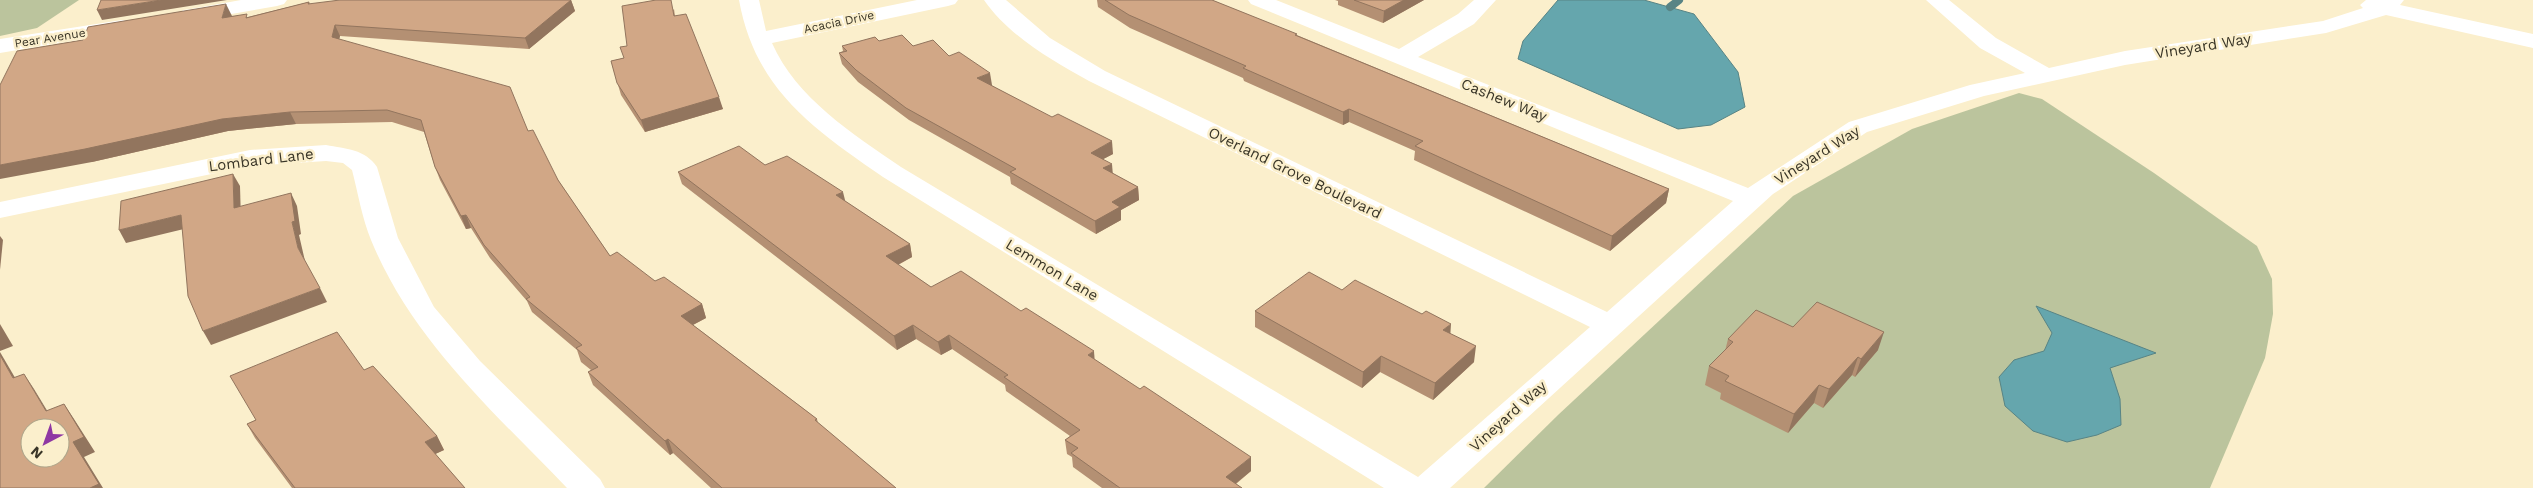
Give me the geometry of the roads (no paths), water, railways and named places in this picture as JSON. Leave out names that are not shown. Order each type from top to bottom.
[{"type":"street","points":[[173,18],[277,0]]},
{"type":"street","name":"Lemmon Lane","points":[[749,0],[760,39],[771,62],[795,96],[835,133],[892,172],[1410,488]]},
{"type":"street","name":"Acacia Drive","points":[[760,39],[948,0]]},
{"type":"street","name":"Overland Grove Boulevard","points":[[994,0],[1045,46],[1097,76],[1609,325]]},
{"type":"street","name":"Cashew Way","points":[[1258,0],[1751,199]]},
{"type":"street","points":[[1400,58],[1466,19],[1486,0]]},
{"type":"street","points":[[1936,0],[1988,43],[2044,75]]},
{"type":"street","points":[[2355,0],[2388,5],[2533,41]]},
{"type":"street","name":"Vineyard Way","points":[[1428,488],[1764,188],[1858,127],[1978,90],[2125,58],[2326,27],[2388,5]]},
{"type":"street","name":"Pear Avenue","points":[[0,46],[145,22]]},
{"type":"street","name":"Lombard Lane","points":[[0,210],[250,158],[326,152],[351,157],[364,167],[384,238],[406,284],[423,312],[469,368],[588,488]]},
{"type":"water","points":[[1558,0],[1644,0],[1694,14],[1738,72],[1745,107],[1711,125],[1678,129],[1518,59],[1523,41]]},
{"type":"water","points":[[2036,306],[2156,353],[2110,368],[2120,399],[2121,425],[2097,435],[2067,442],[2033,431],[2005,406],[1999,377],[2014,360],[2044,351],[2052,333]]},
{"type":"waterway","points":[[1670,7],[1679,0]]}]
